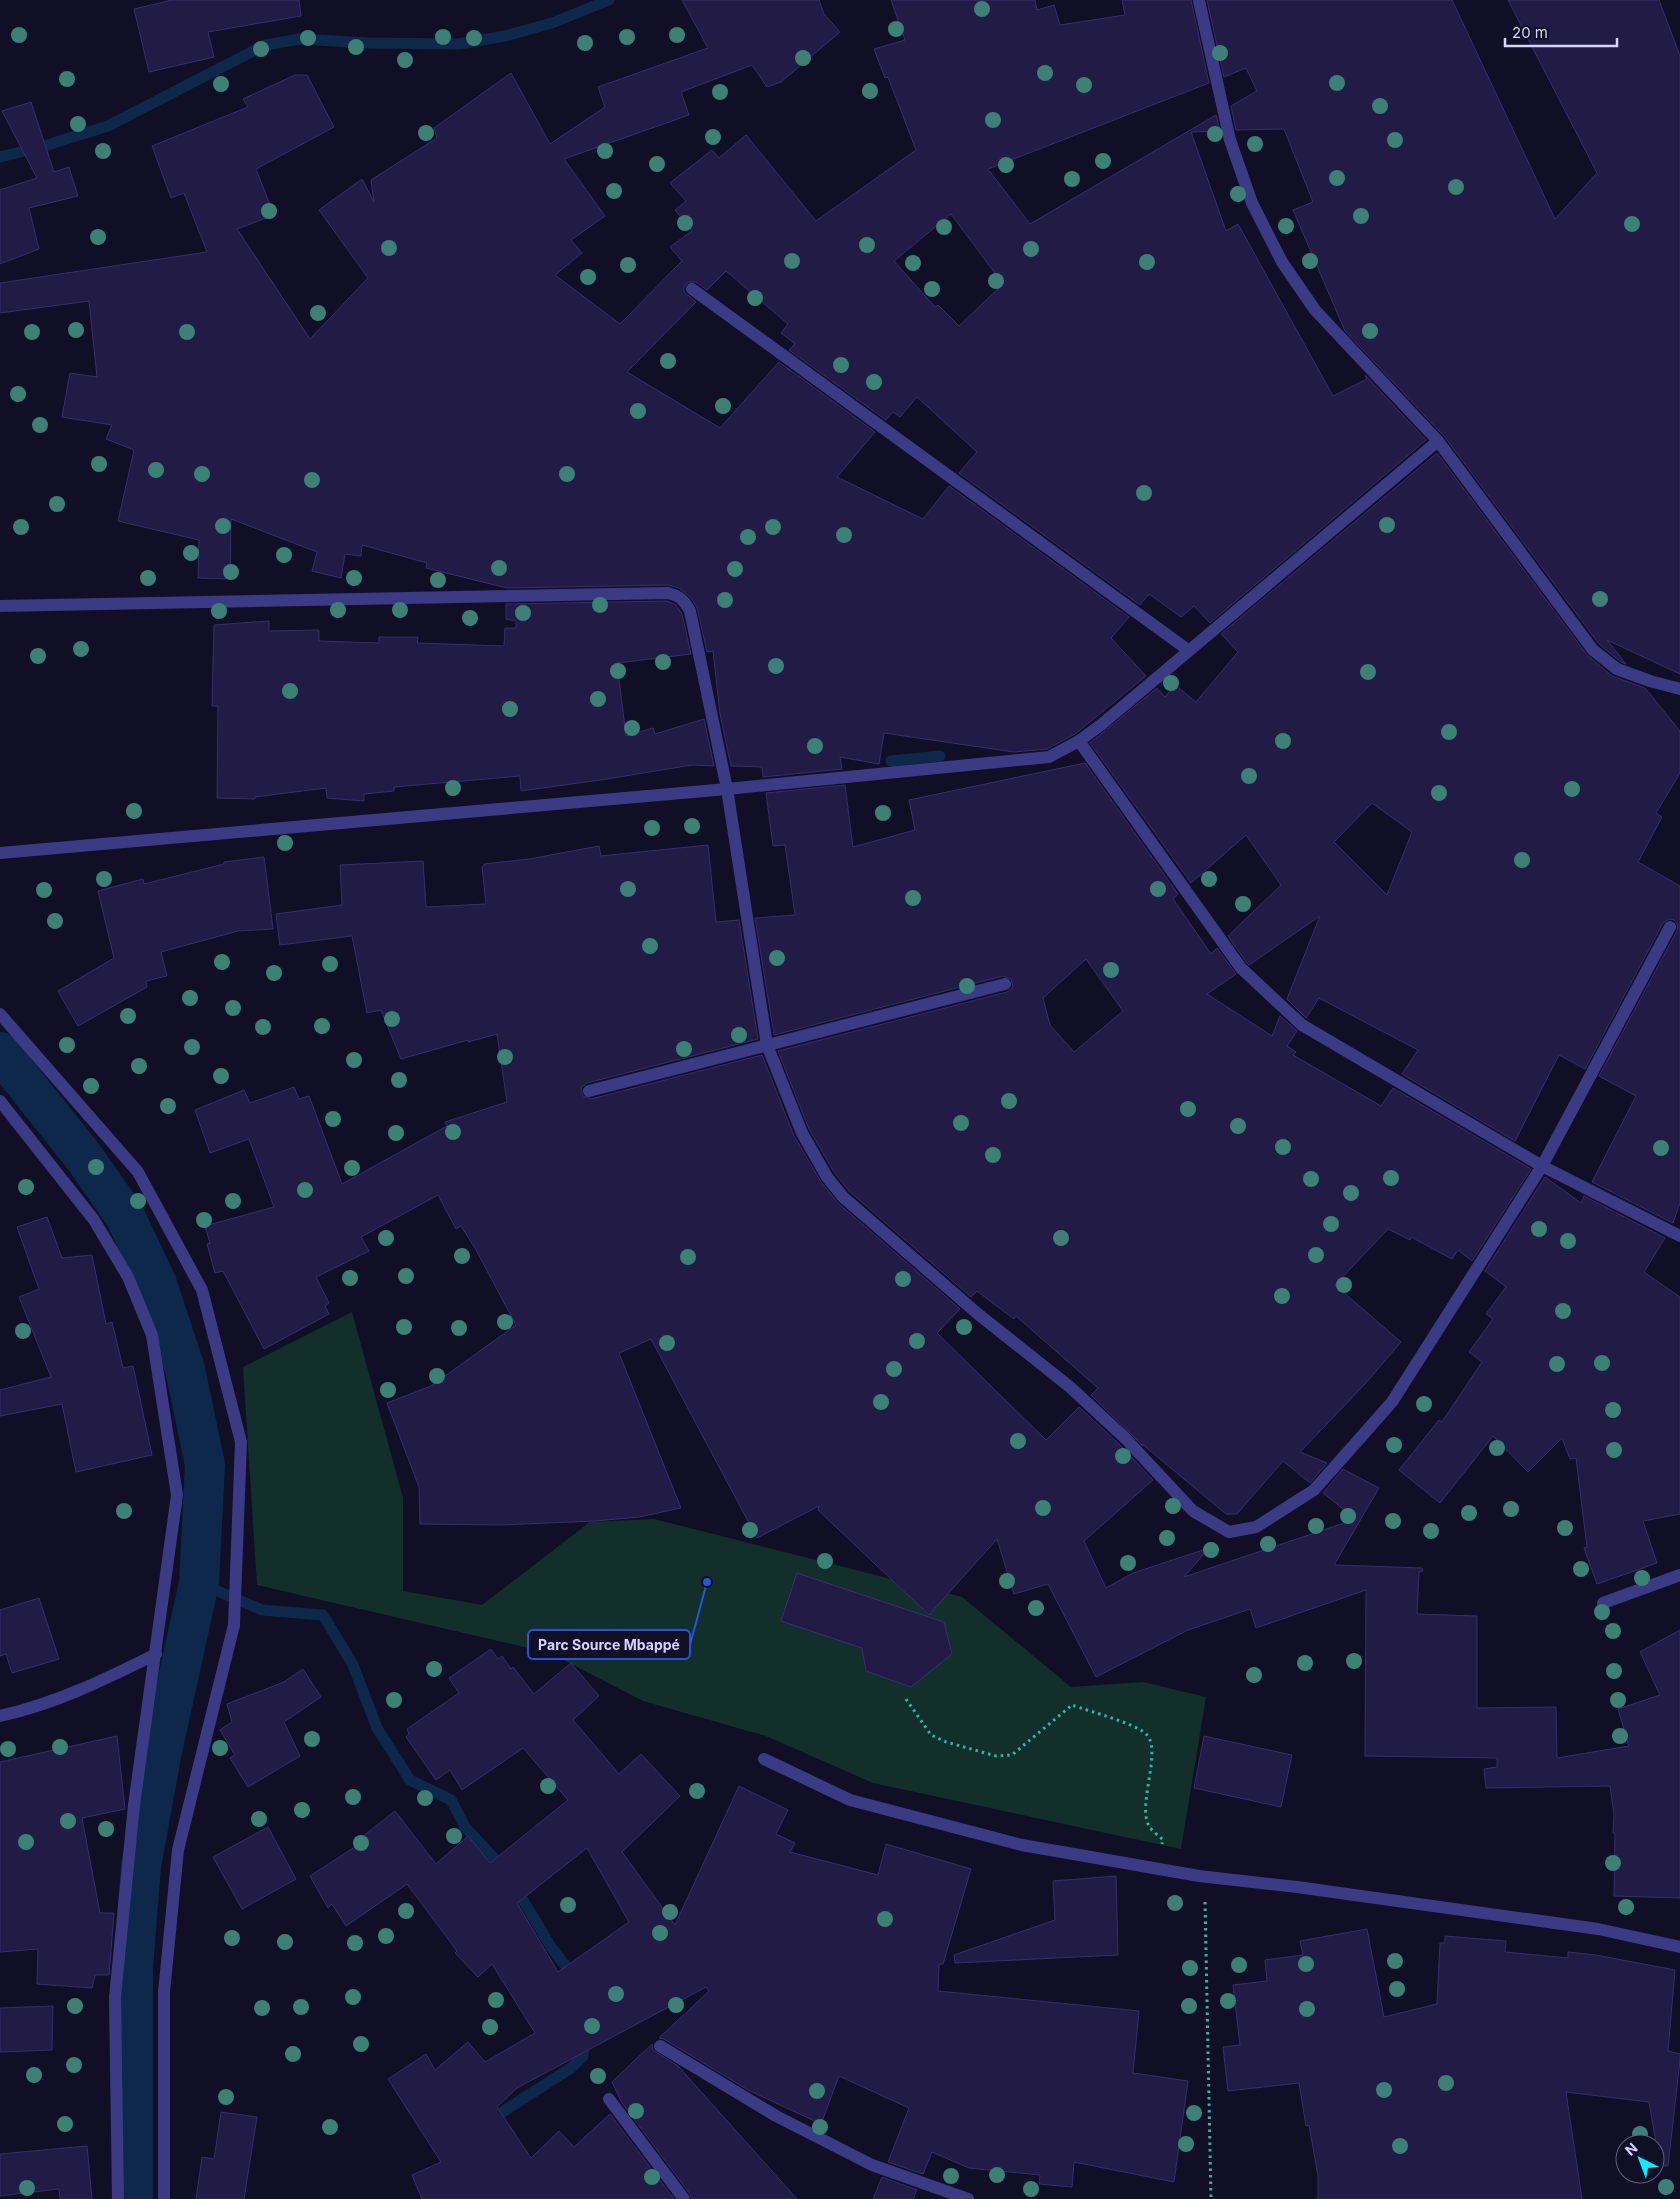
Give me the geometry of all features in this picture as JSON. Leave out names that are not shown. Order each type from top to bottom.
[{"type":"street","points":[[1199,1],[1230,140],[1252,203],[1282,262],[1315,310],[1438,441],[1593,650],[1618,669],[1650,681],[1680,689]]},
{"type":"street","points":[[692,289],[1188,650]]},
{"type":"street","points":[[0,853],[727,788],[1049,757],[1079,741],[1438,441]]},
{"type":"street","points":[[0,606],[668,593],[678,596],[685,601],[690,611],[727,788],[767,1045],[802,1133],[827,1177],[843,1197],[978,1314],[1070,1387],[1124,1437],[1193,1511],[1229,1532],[1256,1527],[1314,1490],[1392,1402],[1542,1166],[1670,927]]},
{"type":"street","points":[[1079,741],[1241,968],[1302,1025],[1542,1166],[1680,1236]]},
{"type":"street","points":[[589,1091],[1005,984]]},
{"type":"street","points":[[0,1014],[138,1172],[202,1290],[241,1442],[234,1625],[177,1859],[164,1992],[164,2199]]},
{"type":"street","points":[[0,1101],[94,1220],[128,1277],[152,1335],[177,1496],[134,1805],[115,1998],[118,2199]]},
{"type":"street","points":[[1603,1603],[1680,1575]]},
{"type":"street","points":[[0,1716],[55,1700],[92,1686],[156,1654]]},
{"type":"street","points":[[764,1758],[850,1800],[1022,1845],[1199,1876],[1297,1887],[1598,1928],[1680,1947]]},
{"type":"street","points":[[660,2046],[776,2116],[872,2165],[968,2199]]},
{"type":"street","points":[[609,2098],[684,2199]]},
{"type":"path","points":[[906,1699],[930,1735],[946,1742],[996,1756],[1012,1755],[1072,1705],[1138,1728],[1148,1736],[1152,1748],[1146,1814],[1149,1826],[1163,1840],[1159,1869]]},
{"type":"path","points":[[1199,1876],[1207,1909],[1211,2199]]},
{"type":"green space","points":[[352,1312],[403,1498],[403,1591],[482,1605],[590,1522],[654,1519],[962,1597],[1071,1687],[1143,1682],[1206,1697],[1181,1849],[873,1783],[766,1736],[643,1701],[550,1653],[257,1585],[243,1367]]},
{"type":"building","points":[[172,0],[299,0],[301,16],[208,32],[214,57],[149,72],[134,9]]},
{"type":"building","points":[[682,0],[819,0],[824,14],[840,32],[781,82],[767,87],[752,65],[681,92],[689,115],[564,159],[605,216],[571,240],[582,253],[555,275],[620,324],[682,261],[670,247],[692,231],[675,210],[686,201],[670,183],[712,150],[719,158],[746,135],[816,221],[916,150],[888,77],[885,78],[874,49],[905,40],[891,0],[1035,0],[1037,10],[1054,5],[1060,25],[1125,15],[1122,0],[1191,0],[1209,83],[988,169],[1030,224],[1216,115],[1220,131],[1191,132],[1226,231],[1238,224],[1333,396],[1367,379],[1365,375],[1426,440],[1210,623],[1194,606],[1181,617],[1149,594],[1140,605],[959,473],[977,452],[917,397],[900,417],[893,412],[886,420],[789,350],[795,344],[781,333],[788,324],[726,271],[707,290],[696,282],[688,282],[684,292],[696,302],[627,372],[720,428],[779,362],[875,432],[837,477],[923,519],[949,486],[1129,617],[1111,638],[1146,676],[1075,734],[1047,749],[1014,752],[884,733],[879,764],[840,757],[842,769],[763,777],[762,767],[731,766],[720,714],[713,651],[707,652],[697,607],[689,596],[679,588],[668,585],[507,588],[426,568],[427,563],[362,545],[361,556],[345,554],[341,578],[312,571],[317,552],[231,519],[230,579],[198,578],[199,540],[118,521],[134,450],[106,439],[112,425],[62,417],[70,373],[97,377],[89,301],[0,313],[0,283],[207,252],[184,193],[171,198],[152,146],[248,107],[243,99],[295,75],[307,75],[334,127],[256,169],[274,215],[237,229],[310,339],[368,278],[319,210],[362,179],[374,202],[371,180],[437,138],[434,128],[511,73],[550,144],[605,107],[598,87],[708,48]],"holes":[[[951,214],[1003,284],[959,326],[938,305],[935,307],[894,261]]]},
{"type":"building","points":[[1207,0],[1452,0],[1555,219],[1597,173],[1508,0],[1659,0],[1680,56],[1680,674],[1607,640],[1626,664],[1599,644],[1444,436],[1345,331],[1293,210],[1313,202],[1284,129],[1236,130],[1231,106],[1257,91],[1246,68],[1224,77]]},
{"type":"building","points":[[31,102],[54,172],[69,167],[78,196],[29,208],[39,249],[0,264],[0,190],[37,178],[2,111]]},
{"type":"building","points":[[1437,453],[1587,655],[1612,676],[1645,688],[1680,731],[1680,773],[1656,813],[1662,817],[1638,862],[1680,886],[1680,1203],[1673,1223],[1592,1182],[1636,1096],[1599,1076],[1677,931],[1678,926],[1674,920],[1669,919],[1663,923],[1585,1069],[1559,1055],[1515,1141],[1402,1074],[1418,1050],[1319,998],[1306,1018],[1287,999],[1320,916],[1249,965],[1228,936],[1281,885],[1246,835],[1191,883],[1090,743],[1157,688],[1165,697],[1175,685],[1196,702],[1238,652],[1221,634]],"holes":[[[1372,803],[1412,832],[1387,895],[1334,842]]]},
{"type":"building","points":[[667,601],[676,605],[682,614],[691,654],[617,663],[626,736],[653,728],[655,734],[704,719],[714,766],[692,765],[521,791],[520,776],[394,787],[394,791],[364,794],[364,801],[327,798],[326,788],[255,797],[255,799],[217,798],[218,706],[212,706],[214,625],[269,621],[269,631],[319,630],[319,641],[379,643],[379,637],[418,637],[417,643],[504,646],[505,628],[516,628],[516,621],[506,619],[506,604]]},
{"type":"building","points":[[1085,763],[1178,894],[1173,899],[1211,954],[1217,948],[1236,974],[1207,994],[1272,1036],[1280,1016],[1297,1031],[1287,1046],[1296,1052],[1293,1055],[1381,1106],[1393,1088],[1531,1169],[1472,1261],[1458,1250],[1452,1259],[1411,1237],[1410,1240],[1388,1229],[1335,1285],[1401,1342],[1365,1384],[1300,1452],[1327,1463],[1310,1483],[1283,1461],[1237,1514],[1226,1514],[1142,1444],[1143,1446],[1091,1395],[1098,1388],[1016,1316],[1014,1319],[977,1291],[971,1297],[849,1191],[834,1172],[809,1129],[778,1051],[1007,992],[1013,987],[1011,979],[1003,976],[774,1035],[755,918],[795,915],[785,845],[773,846],[766,793],[845,785],[853,847],[915,830],[909,800]],"holes":[[[1086,959],[1123,1011],[1074,1052],[1050,1025],[1043,998]]]},
{"type":"building","points":[[708,845],[716,922],[739,920],[758,1039],[587,1083],[581,1088],[583,1096],[591,1099],[762,1055],[794,1136],[821,1182],[838,1203],[960,1309],[937,1333],[1046,1440],[1079,1407],[1118,1443],[1153,1480],[1084,1541],[1106,1588],[1133,1573],[1209,1548],[1184,1577],[1356,1519],[1323,1493],[1343,1469],[1379,1488],[1334,1565],[1422,1568],[1423,1571],[1419,1572],[1417,1614],[1477,1616],[1477,1708],[1556,1707],[1557,1758],[1629,1746],[1618,1709],[1660,1695],[1640,1652],[1680,1630],[1680,1898],[1614,1896],[1615,1833],[1613,1833],[1614,1814],[1610,1786],[1486,1788],[1484,1769],[1497,1767],[1497,1758],[1365,1756],[1366,1590],[1256,1628],[1250,1609],[1188,1630],[1096,1677],[1048,1584],[1014,1594],[997,1539],[929,1615],[818,1510],[819,1506],[757,1538],[651,1339],[619,1353],[681,1508],[639,1517],[595,1521],[501,1525],[420,1524],[419,1487],[387,1403],[431,1386],[516,1325],[475,1248],[461,1226],[456,1229],[438,1195],[361,1237],[369,1251],[316,1277],[329,1303],[325,1306],[329,1314],[264,1349],[223,1271],[215,1273],[207,1244],[210,1243],[205,1226],[274,1207],[249,1139],[210,1153],[195,1110],[244,1090],[250,1103],[294,1087],[299,1099],[309,1096],[342,1184],[447,1126],[445,1122],[507,1102],[497,1034],[468,1042],[468,1040],[401,1059],[381,1010],[367,1013],[352,936],[280,945],[276,914],[342,905],[340,865],[423,861],[426,907],[486,904],[482,867],[484,864],[529,859],[599,846],[601,856]]},
{"type":"building","points":[[264,857],[273,929],[238,931],[161,952],[167,976],[146,981],[147,987],[78,1026],[58,991],[114,958],[98,891],[143,879],[144,884],[224,864],[224,862]]},
{"type":"building","points":[[1545,1177],[1581,1203],[1584,1196],[1665,1238],[1644,1272],[1680,1297],[1680,1514],[1643,1521],[1657,1563],[1597,1584],[1584,1548],[1587,1547],[1576,1458],[1570,1459],[1562,1438],[1528,1472],[1493,1436],[1440,1503],[1399,1470],[1439,1420],[1442,1422],[1482,1362],[1469,1352],[1493,1319],[1486,1314],[1506,1287],[1485,1271]]},
{"type":"building","points":[[47,1217],[62,1258],[92,1255],[106,1324],[112,1322],[123,1368],[133,1366],[152,1455],[76,1472],[62,1404],[0,1416],[0,1390],[51,1377],[19,1297],[39,1289],[17,1227]]},
{"type":"building","points":[[797,1573],[944,1622],[952,1654],[911,1687],[866,1671],[862,1648],[781,1621]]},
{"type":"building","points":[[39,1598],[59,1659],[12,1673],[6,1654],[0,1656],[0,1610]]},
{"type":"building","points":[[491,1649],[498,1659],[502,1656],[511,1669],[513,1667],[534,1694],[571,1663],[599,1696],[573,1720],[619,1774],[641,1754],[680,1796],[622,1852],[675,1925],[739,1786],[788,1810],[776,1834],[795,1843],[790,1852],[878,1875],[886,1844],[971,1869],[943,1964],[939,1964],[938,1991],[1139,2011],[1133,2073],[1188,2081],[1174,2182],[1074,2162],[1072,2187],[1039,2184],[1040,2175],[969,2168],[932,2152],[923,2174],[888,2162],[909,2108],[839,2076],[821,2124],[748,2090],[664,2039],[659,2038],[709,1991],[706,1987],[517,2088],[497,2107],[531,2158],[559,2131],[574,2147],[610,2114],[674,2199],[422,2199],[412,2175],[441,2162],[388,2079],[426,2054],[435,2070],[468,2042],[485,2062],[535,2033],[492,1964],[478,1977],[455,1953],[457,1951],[407,1884],[346,1926],[332,1904],[328,1908],[310,1876],[364,1841],[362,1837],[395,1811],[436,1864],[468,1836],[490,1863],[568,1800],[523,1748],[462,1790],[450,1770],[436,1780],[406,1737],[409,1734],[407,1729],[459,1693],[449,1678]],"holes":[[[587,1848],[629,1922],[558,1972],[517,1903]]]},
{"type":"building","points":[[303,1669],[321,1697],[284,1722],[300,1756],[248,1787],[230,1758],[235,1755],[220,1730],[232,1722],[227,1704],[284,1682]]},
{"type":"building","points":[[117,1736],[125,1809],[82,1818],[100,1913],[114,1913],[109,1975],[95,1975],[92,1988],[37,1984],[38,1949],[0,1952],[0,1762]]},
{"type":"building","points":[[1204,1736],[1292,1755],[1281,1807],[1194,1788]]},
{"type":"building","points":[[268,1827],[296,1879],[242,1909],[213,1857]]},
{"type":"building","points":[[1116,1876],[1118,1955],[955,1963],[954,1955],[1055,1920],[1053,1881]]},
{"type":"building","points":[[1367,1929],[1384,2017],[1437,2004],[1440,1943],[1445,1943],[1445,1936],[1506,1941],[1505,1952],[1568,1958],[1568,1952],[1596,1955],[1675,1970],[1668,2051],[1680,2054],[1680,2060],[1668,2166],[1665,2166],[1665,2134],[1654,2134],[1649,2102],[1566,2092],[1582,2199],[1318,2199],[1318,2176],[1309,2125],[1306,2126],[1299,2083],[1228,2091],[1223,2047],[1240,2045],[1233,1985],[1267,1981],[1265,1960],[1303,1955],[1300,1941]]},
{"type":"building","points":[[53,2006],[52,2050],[0,2052],[0,2008]]},
{"type":"building","points":[[652,2044],[653,2050],[678,2066],[797,2199],[692,2199],[622,2103],[612,2082]]},
{"type":"building","points":[[221,2112],[257,2117],[244,2199],[196,2199],[202,2157],[214,2159]]},
{"type":"building","points":[[87,2146],[92,2199],[60,2199],[59,2189],[0,2196],[0,2154]]},
{"type":"building","points":[[882,2177],[917,2190],[913,2199],[873,2199]]},
{"type":"waterway","points":[[0,157],[41,147],[108,126],[265,45],[300,39],[369,43],[459,44],[505,36],[552,23],[609,0]]},
{"type":"waterway","points":[[891,761],[940,756]]},
{"type":"waterway","points":[[0,1052],[83,1156],[125,1216],[157,1284],[185,1369],[205,1465],[199,1583],[162,1751],[141,1866],[133,1968],[133,2199]]},
{"type":"waterway","points":[[199,1583],[262,1610],[323,1615],[353,1665],[377,1728],[410,1780],[451,1800],[465,1827],[504,1869]]},
{"type":"waterway","points":[[515,1887],[551,1947],[575,1978]]},
{"type":"waterway","points":[[493,2118],[571,2068],[583,2056],[586,2037]]},
{"type":"place","name":"Parc Source Mbappé","points":[[707,1582]]}]
